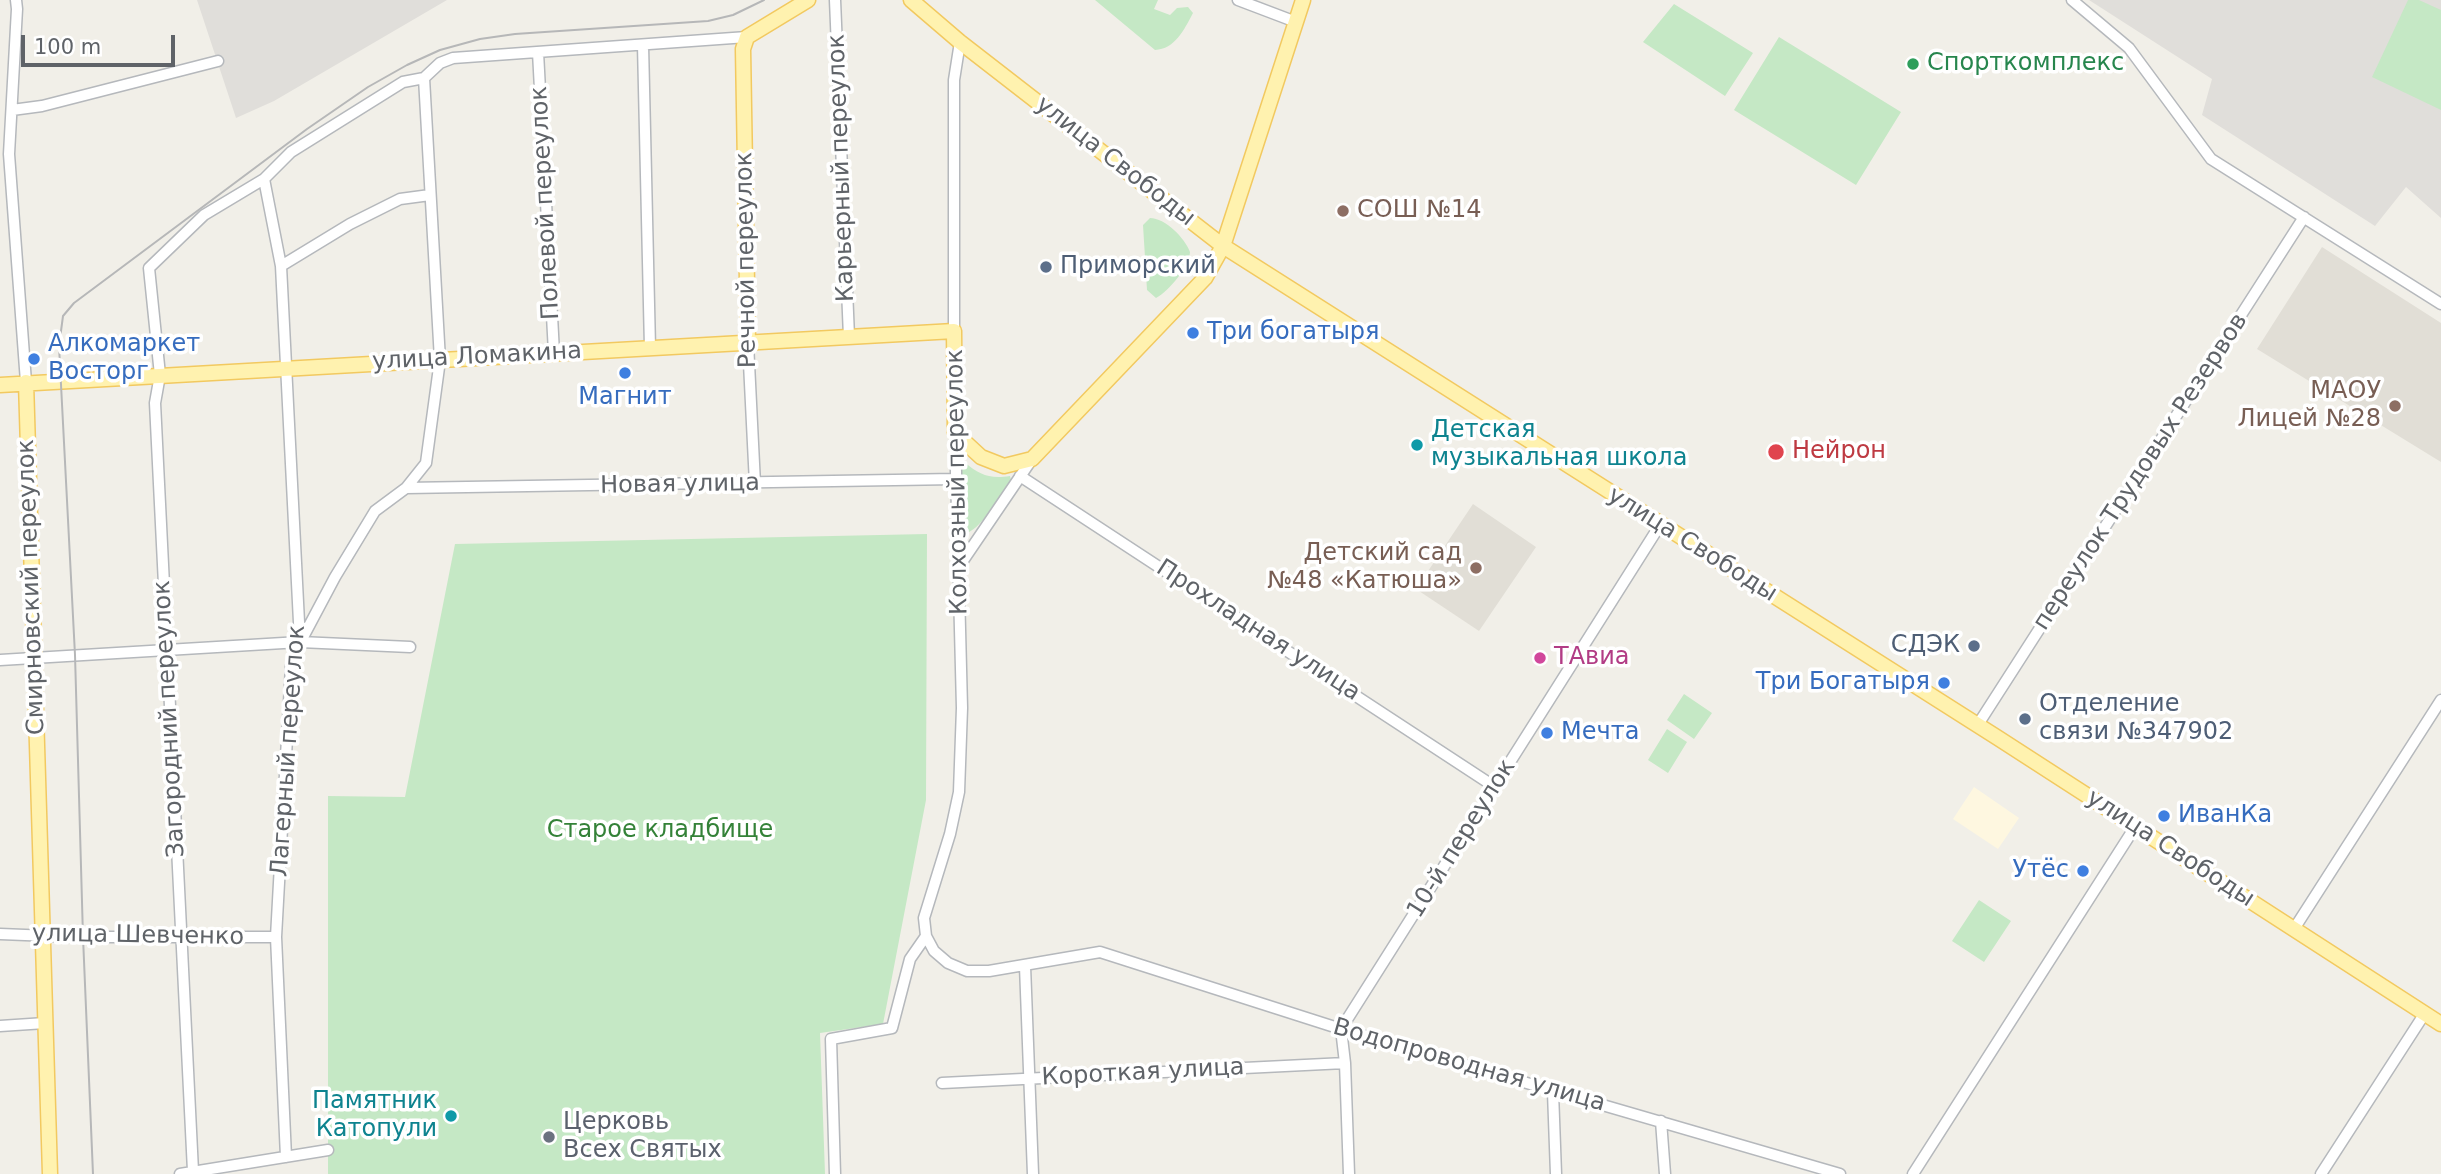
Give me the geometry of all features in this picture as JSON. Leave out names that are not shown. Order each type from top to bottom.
[{"type":"main road","points":[[747,37],[808,0]]},
{"type":"main road","name":"улица Свободы","points":[[911,0],[960,42],[1223,246],[2441,1024]]},
{"type":"main road","points":[[955,433],[981,457],[1004,467],[1032,459],[1205,278],[1223,246],[1303,0]]},
{"type":"main road","name":"Речной переулок","points":[[747,37],[743,49],[748,343]]},
{"type":"main road","name":"улица Ломакина","points":[[0,385],[954,331]]},
{"type":"main road","name":"Колхозный переулок","points":[[954,331],[955,433]]},
{"type":"main road","name":"Смирновский переулок","points":[[26,382],[50,1174]]},
{"type":"street","name":"Смирновский переулок","points":[[16,0],[12,110],[4,155],[26,382]]},
{"type":"street","name":"Карьерный переулок","points":[[835,0],[849,337]]},
{"type":"street","points":[[1238,0],[1296,22]]},
{"type":"street","points":[[2072,0],[2129,48],[2211,159],[2441,304]]},
{"type":"street","points":[[264,179],[291,152],[343,117],[403,82],[424,78],[440,63],[453,58],[747,37]]},
{"type":"street","name":"Колхозный переулок","points":[[954,331],[954,80],[960,42]]},
{"type":"street","points":[[643,45],[650,348]]},
{"type":"street","name":"Полевой переулок","points":[[538,52],[554,353]]},
{"type":"street","points":[[12,110],[42,106],[218,61]]},
{"type":"street","points":[[300,642],[375,511],[406,488],[426,463],[440,360],[424,78]]},
{"type":"street","name":"Лагерный переулок","points":[[264,179],[281,266],[300,642],[291,666],[276,937],[286,1157]]},
{"type":"street","name":"Загородний переулок","points":[[192,1171],[155,403],[160,375],[149,268],[204,215],[264,179]]},
{"type":"street","points":[[281,266],[350,224],[400,199],[430,195]]},
{"type":"street","name":"переулок Трудовых Резервов","points":[[1978,726],[2304,217]]},
{"type":"street","name":"Речной переулок","points":[[748,343],[755,484]]},
{"type":"street","name":"Колхозный переулок","points":[[926,936],[924,918],[950,834],[959,792],[962,708],[955,433]]},
{"type":"street","points":[[960,565],[1032,459]]},
{"type":"street","name":"Прохладная улица","points":[[1020,476],[1495,786]]},
{"type":"street","name":"Новая улица","points":[[406,488],[955,479]]},
{"type":"street","name":"10-й переулок","points":[[1341,1029],[1660,525]]},
{"type":"street","points":[[0,660],[300,642],[410,647]]},
{"type":"street","points":[[2294,929],[2441,700]]},
{"type":"street","points":[[1913,1174],[2135,827]]},
{"type":"street","name":"улица Шевченко","points":[[0,934],[276,937]]},
{"type":"street","points":[[835,1174],[831,1039],[892,1028],[910,959],[926,936],[934,951],[948,963],[967,971],[1025,966],[1033,1174]]},
{"type":"street","name":"Водопроводная улица","points":[[1025,966],[1100,952],[1341,1029],[1661,1121],[1795,1168],[1840,1174]]},
{"type":"street","points":[[2321,1174],[2425,1013]]},
{"type":"street","points":[[0,1026],[45,1023]]},
{"type":"street","points":[[1341,1029],[1345,1063],[1349,1174]]},
{"type":"street","name":"Короткая улица","points":[[942,1083],[1345,1063]]},
{"type":"street","points":[[1553,1092],[1556,1174]]},
{"type":"street","points":[[1661,1121],[1665,1174]]},
{"type":"street","points":[[180,1174],[328,1150]]},
{"type":"shaded area","points":[[197,0],[447,0],[274,101],[236,118]]},
{"type":"shaded area","points":[[2089,0],[2441,0],[2441,218],[2406,187],[2375,226],[2202,115],[2212,79]]},
{"type":"shaded area","name":"МАОУ Лицей №28","points":[[2322,247],[2441,323],[2441,462],[2257,349]]},
{"type":"shaded area","name":"Детский сад №48 «Катюша»","points":[[1473,504],[1536,547],[1479,631],[1416,589]]},
{"type":"shaded area","points":[[1974,787],[2019,818],[1998,849],[1953,819]]},
{"type":"green space","points":[[1095,0],[1158,0],[1154,9],[1170,15],[1177,8],[1188,7],[1193,13],[1173,42],[1155,50]]},
{"type":"green space","points":[[2408,0],[2419,0],[2441,10],[2441,110],[2372,77]]},
{"type":"green space","points":[[1674,4],[1753,53],[1725,96],[1643,42]]},
{"type":"green space","points":[[1779,37],[1901,112],[1856,185],[1734,110]]},
{"type":"green space","points":[[1150,218],[1162,221],[1174,230],[1190,252],[1186,265],[1177,278],[1156,298],[1147,290],[1143,225]]},
{"type":"green space","points":[[964,462],[985,475],[1010,476],[1011,480],[985,518],[967,533],[961,519],[959,500],[961,463]]},
{"type":"green space","name":"Старое кладбище","points":[[927,534],[926,800],[883,1024],[820,1033],[825,1174],[328,1174],[328,796],[405,797],[455,544]]},
{"type":"green space","points":[[1684,694],[1712,713],[1694,739],[1667,720]]},
{"type":"green space","points":[[1667,729],[1687,742],[1668,773],[1648,760]]},
{"type":"green space","points":[[1979,900],[2011,921],[1984,962],[1952,941]]},
{"type":"tram line","points":[[93,1174],[75,655],[59,346],[63,316],[74,303],[307,129],[368,87],[440,50],[480,39],[515,34],[708,21],[733,15],[764,0]]},
{"type":"place","name":"Спорткомплекс","points":[[1913,64]]},
{"type":"place","name":"СОШ №14","points":[[1343,211]]},
{"type":"place","name":"Приморский","points":[[1046,267]]},
{"type":"place","name":"Три богатыря","points":[[1193,333]]},
{"type":"place","name":"Алкомаркет Восторг","points":[[34,359]]},
{"type":"place","name":"Магнит","points":[[625,373]]},
{"type":"place","name":"МАОУ Лицей №28","points":[[2395,406]]},
{"type":"place","name":"Детская музыкальная школа","points":[[1417,445]]},
{"type":"place","name":"Нейрон","points":[[1776,452]]},
{"type":"place","name":"Детский сад №48 «Катюша»","points":[[1476,568]]},
{"type":"place","name":"СДЭК","points":[[1974,646]]},
{"type":"place","name":"ТАвиа","points":[[1540,658]]},
{"type":"place","name":"Три Богатыря","points":[[1944,683]]},
{"type":"place","name":"Отделение связи №347902","points":[[2025,719]]},
{"type":"place","name":"Мечта","points":[[1547,733]]},
{"type":"place","name":"ИванКа","points":[[2164,816]]},
{"type":"place","name":"Утёс","points":[[2083,871]]},
{"type":"place","name":"Памятник Катопули","points":[[451,1116]]},
{"type":"place","name":"Церковь Всех Святых","points":[[549,1137]]}]
